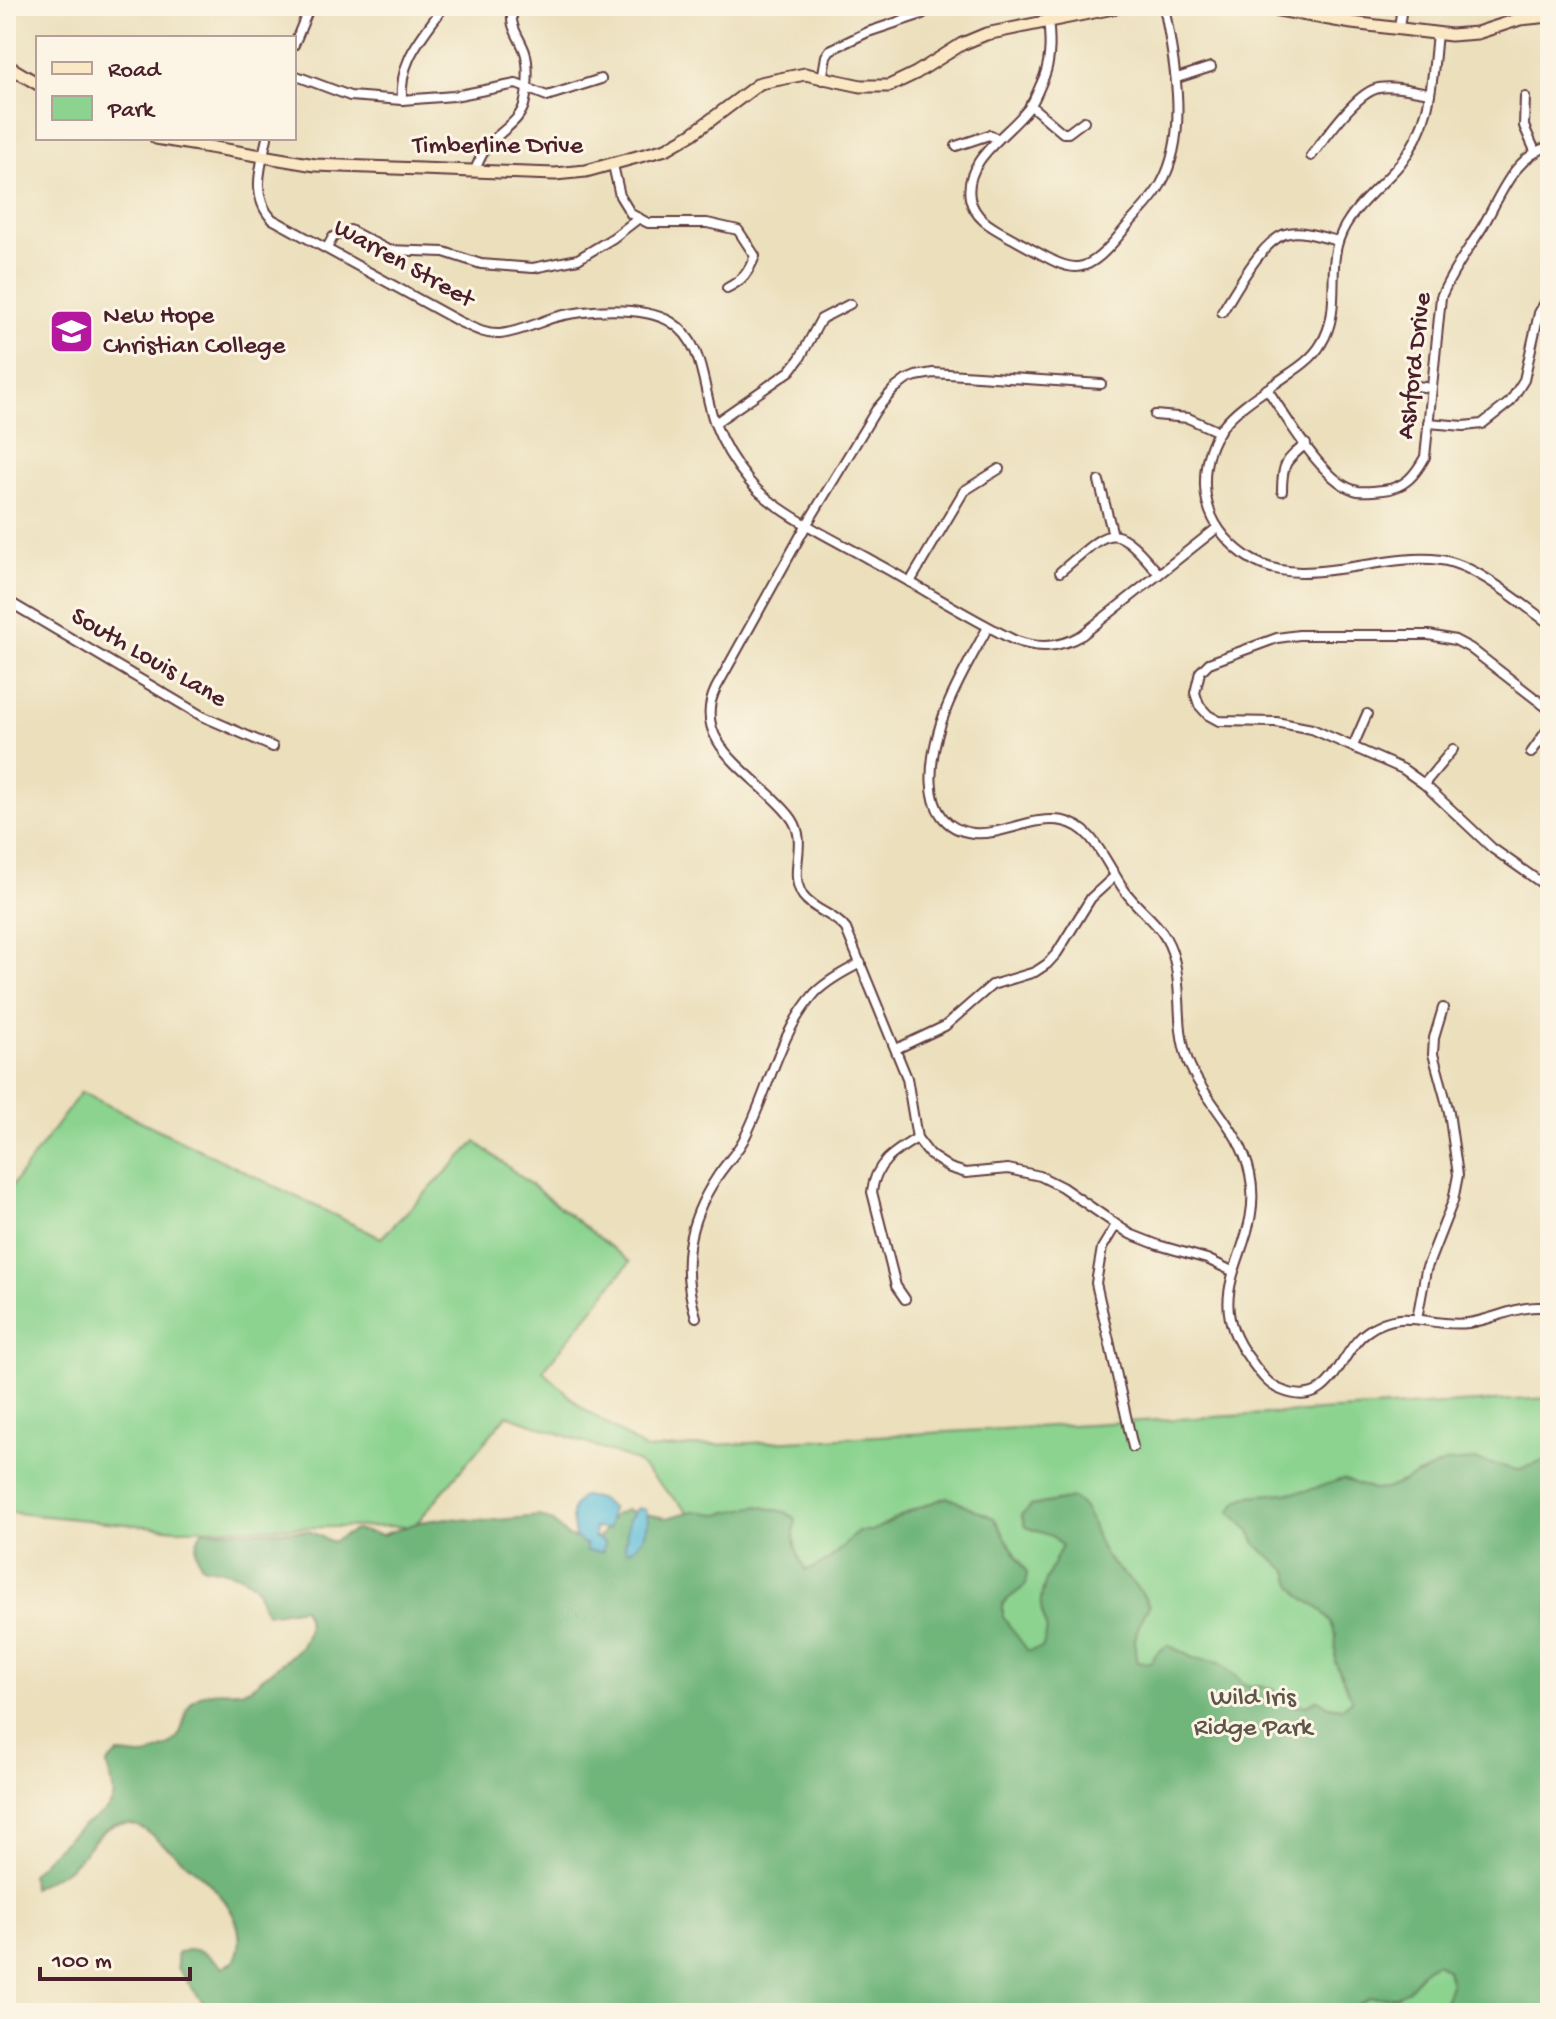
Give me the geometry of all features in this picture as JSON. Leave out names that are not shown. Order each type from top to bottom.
[{"type":"street","points":[[296,40],[310,6]]},
{"type":"street","points":[[402,100],[402,71],[407,58],[444,6]]},
{"type":"street","points":[[475,170],[487,146],[519,117],[525,102],[527,61],[513,27],[511,14],[514,6]]},
{"type":"street","points":[[822,80],[830,50],[868,32],[922,14],[934,6]]},
{"type":"street","points":[[1047,6],[1051,39],[1045,75],[1030,105],[979,163],[969,182],[970,198],[982,221],[1070,267],[1091,265],[1104,254],[1161,185],[1169,166],[1177,126],[1177,78],[1164,6]]},
{"type":"street","name":"Timberline Drive","points":[[263,157],[315,165],[555,174],[586,171],[666,149],[692,134],[760,83],[805,74],[861,86],[889,86],[962,44],[986,34],[1123,6]]},
{"type":"street","points":[[1256,6],[1437,33],[1477,33],[1520,19],[1550,16]]},
{"type":"street","points":[[1399,28],[1402,6]]},
{"type":"street","points":[[1437,33],[1424,124],[1415,143],[1350,219],[1338,241],[1331,325],[1320,347],[1302,365],[1241,405],[1219,432],[1205,463],[1206,503],[1217,528],[1245,556],[1263,565],[1301,572],[1409,560],[1442,560],[1468,569],[1550,624]]},
{"type":"street","points":[[6,65],[36,83]]},
{"type":"street","points":[[1177,78],[1211,67]]},
{"type":"street","points":[[296,76],[350,96],[402,100],[454,96],[516,84],[547,96],[601,79]]},
{"type":"street","points":[[1311,156],[1356,102],[1370,90],[1387,87],[1430,93]]},
{"type":"street","points":[[1525,97],[1524,126],[1535,151]]},
{"type":"street","points":[[1030,105],[1063,133],[1068,133],[1084,121]]},
{"type":"street","points":[[956,146],[989,135],[998,139]]},
{"type":"street","points":[[167,140],[263,157],[267,140]]},
{"type":"street","name":"Ashford Drive","points":[[1267,389],[1320,463],[1338,481],[1356,491],[1394,489],[1416,474],[1425,457],[1441,297],[1507,180],[1535,151],[1550,146]]},
{"type":"street","name":"Warren Street","points":[[263,157],[258,197],[263,210],[272,219],[479,331],[507,333],[556,317],[607,311],[655,314],[683,330],[693,344],[715,423],[733,459],[754,487],[807,524],[988,627],[1031,645],[1047,647],[1064,643],[1090,630],[1217,528]]},
{"type":"street","points":[[613,165],[620,196],[631,214],[648,223],[707,223],[738,230],[755,256],[748,273],[739,283],[727,288]]},
{"type":"street","points":[[327,248],[333,237],[350,230],[388,250],[444,252],[481,264],[533,268],[578,259],[639,218]]},
{"type":"street","points":[[1222,312],[1264,249],[1278,237],[1293,232],[1338,241]]},
{"type":"street","points":[[1428,423],[1482,424],[1510,402],[1524,380],[1539,313],[1550,294]]},
{"type":"street","points":[[715,423],[790,371],[821,319],[850,304]]},
{"type":"street","points":[[1101,384],[933,373],[916,376],[894,389],[876,410],[807,524],[710,699],[708,717],[715,739],[794,823],[800,843],[797,875],[801,892],[813,906],[844,926],[907,1078],[917,1138],[934,1159],[955,1170],[971,1173],[1008,1169],[1040,1176],[1148,1242],[1207,1259],[1232,1271]]},
{"type":"street","points":[[1410,385],[1431,388]]},
{"type":"street","points":[[1155,415],[1188,418],[1219,432]]},
{"type":"street","points":[[1282,491],[1282,472],[1286,461],[1306,444]]},
{"type":"street","points":[[910,582],[964,491],[999,469]]},
{"type":"street","points":[[1099,481],[1113,535]]},
{"type":"street","points":[[1060,572],[1100,539],[1113,535],[1133,543],[1159,574]]},
{"type":"street","name":"South Louis Lane","points":[[6,600],[202,716],[273,747]]},
{"type":"street","points":[[988,627],[938,730],[932,776],[933,798],[939,812],[955,827],[973,833],[1051,821],[1068,822],[1088,835],[1131,898],[1153,919],[1170,946],[1177,971],[1180,1028],[1189,1063],[1239,1140],[1248,1164],[1253,1214],[1245,1245],[1232,1271],[1226,1302],[1229,1324],[1242,1349],[1267,1382],[1280,1390],[1296,1393],[1312,1392],[1325,1386],[1363,1334],[1390,1319],[1466,1323],[1526,1307],[1550,1308]]},
{"type":"street","points":[[1550,710],[1470,648],[1455,640],[1429,635],[1299,635],[1277,638],[1209,663],[1200,672],[1195,693],[1199,705],[1219,721],[1293,724],[1312,729],[1403,769],[1424,784],[1492,848],[1550,889]]},
{"type":"street","points":[[1353,746],[1367,714]]},
{"type":"street","points":[[1531,753],[1550,726]]},
{"type":"street","points":[[1424,784],[1453,749]]},
{"type":"street","points":[[896,1049],[945,1026],[992,985],[1035,972],[1047,964],[1091,898],[1115,876]]},
{"type":"street","points":[[696,1317],[688,1290],[688,1251],[692,1228],[703,1200],[745,1137],[787,1036],[802,1010],[816,992],[834,977],[861,963]]},
{"type":"street","points":[[1417,1319],[1426,1270],[1453,1201],[1458,1175],[1449,1112],[1433,1054],[1434,1038],[1443,1008]]},
{"type":"street","points":[[905,1299],[896,1286],[872,1192],[875,1176],[885,1161],[917,1138]]},
{"type":"street","points":[[1116,1225],[1102,1248],[1096,1283],[1133,1447]]},
{"type":"green space","name":"Wild Iris Ridge Park","points":[[81,1092],[381,1238],[476,1142],[630,1262],[543,1371],[580,1406],[645,1449],[1550,1398],[1550,2000],[1542,2013],[1023,2013],[963,1780],[636,1461],[507,1415],[414,1526],[176,1529],[6,1512],[6,1194]]},
{"type":"green space","points":[[1550,1459],[1550,2013],[1441,2013],[1451,1984],[1447,1970],[1436,1963],[1425,1969],[1408,1990],[1396,1997],[1370,1998],[1346,2013],[225,2013],[202,2001],[177,1968],[177,1954],[196,1950],[222,1967],[234,1962],[239,1944],[238,1927],[231,1911],[207,1881],[145,1830],[128,1824],[106,1829],[70,1867],[32,1888],[31,1874],[68,1838],[111,1804],[113,1791],[107,1764],[117,1754],[146,1755],[171,1743],[182,1729],[193,1701],[207,1693],[240,1691],[251,1687],[291,1656],[304,1640],[307,1620],[303,1608],[267,1614],[253,1584],[232,1573],[202,1566],[196,1548],[202,1531],[309,1531],[332,1542],[355,1530],[382,1535],[420,1522],[447,1518],[487,1521],[540,1516],[552,1521],[567,1536],[587,1541],[600,1537],[614,1515],[626,1510],[666,1518],[693,1511],[718,1514],[758,1506],[785,1512],[796,1519],[795,1545],[805,1570],[828,1560],[858,1531],[872,1531],[908,1512],[947,1497],[994,1518],[1027,1573],[1025,1586],[1003,1603],[1003,1617],[1028,1651],[1042,1648],[1046,1625],[1041,1606],[1042,1593],[1062,1546],[1052,1536],[1025,1527],[1021,1515],[1030,1506],[1073,1498],[1085,1510],[1107,1558],[1135,1586],[1149,1606],[1137,1632],[1137,1662],[1150,1663],[1168,1645],[1193,1658],[1219,1663],[1246,1685],[1273,1688],[1293,1705],[1307,1705],[1318,1699],[1329,1706],[1342,1708],[1352,1699],[1335,1662],[1336,1636],[1331,1623],[1323,1612],[1301,1596],[1292,1584],[1288,1571],[1256,1544],[1250,1531],[1230,1512],[1238,1501],[1250,1496],[1306,1491],[1343,1479],[1373,1490],[1386,1489],[1447,1462],[1476,1460],[1518,1470]]},
{"type":"water","points":[[583,1496],[600,1499],[611,1508],[609,1529],[595,1528],[594,1537],[604,1542],[602,1552],[586,1551],[586,1545],[576,1538],[573,1510]]},
{"type":"water","points":[[638,1508],[646,1510],[647,1528],[638,1544],[628,1551],[625,1548],[629,1519]]},
{"type":"place","name":"New Hope Christian College","points":[[72,332]]}]
